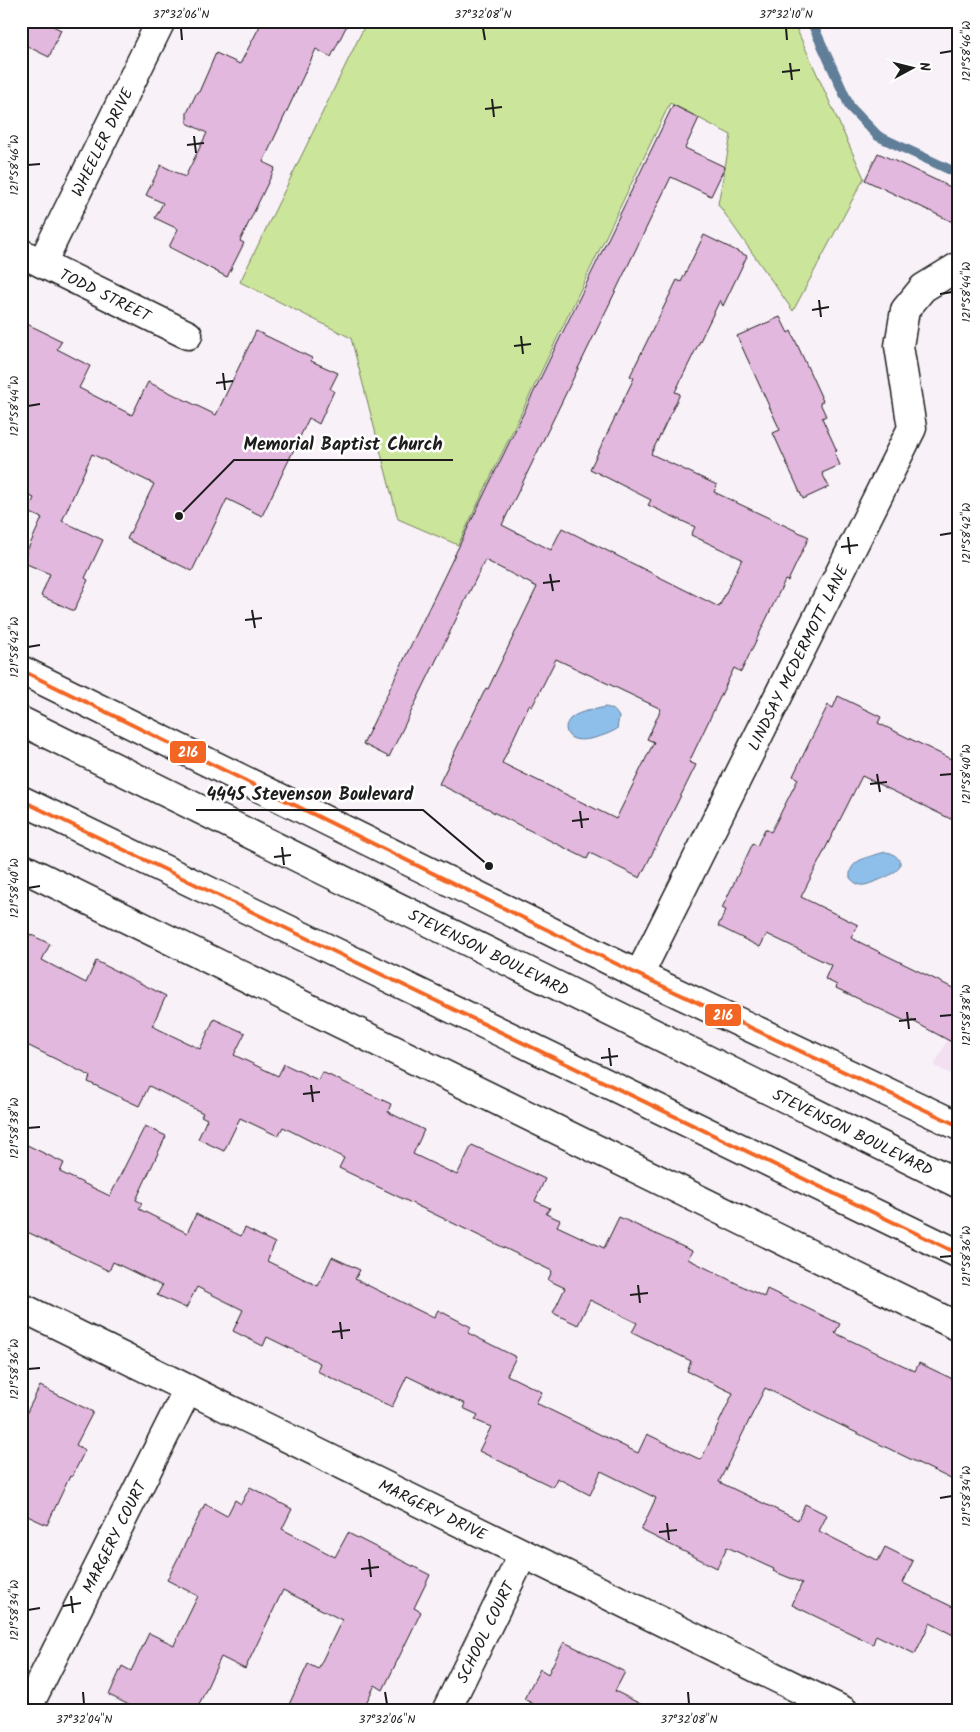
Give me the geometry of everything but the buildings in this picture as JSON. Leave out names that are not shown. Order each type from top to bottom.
[{"type":"street","name":"WHEELER DRIVE","points":[[32,258],[161,21]]},
{"type":"street","name":"TODD STREET","points":[[32,258],[188,335]]},
{"type":"street","name":"LINDSAY MCDERMOTT LANE","points":[[639,975],[912,428],[899,346],[905,310],[923,288],[959,266]]},
{"type":"street","points":[[21,670],[639,975],[959,1126]]},
{"type":"street","name":"STEVENSON BOULEVARD","points":[[21,720],[959,1184]]},
{"type":"street","points":[[21,800],[959,1254]]},
{"type":"street","points":[[21,867],[959,1327]]},
{"type":"street","name":"MARGERY DRIVE","points":[[21,1307],[844,1711]]},
{"type":"street","name":"MARGERY COURT","points":[[26,1711],[188,1389]]},
{"type":"street","name":"SCHOOL COURT","points":[[446,1711],[524,1554]]},
{"type":"shaded area","points":[[959,1017],[959,1078],[934,1066]]},
{"type":"green space","points":[[367,21],[793,21],[864,178],[793,311],[718,204],[731,135],[670,103],[458,545],[398,519],[351,338],[240,282]]},
{"type":"water","points":[[605,707],[613,710],[619,717],[617,729],[596,738],[580,740],[568,735],[566,727],[571,718],[583,712]]},
{"type":"water","points":[[885,852],[897,857],[900,862],[898,869],[894,872],[865,885],[857,884],[850,878],[850,872],[856,863],[867,857]]},
{"type":"waterway","points":[[811,21],[850,107],[878,136],[959,174]]},
{"type":"transit line","name":"216","points":[[21,670],[639,975],[959,1126]]},
{"type":"transit line","name":"216","points":[[21,800],[959,1254]]},
{"type":"place","name":"Memorial Baptist Church","points":[[179,516]]},
{"type":"place","name":"4445 Stevenson Boulevard","points":[[489,866]]}]
